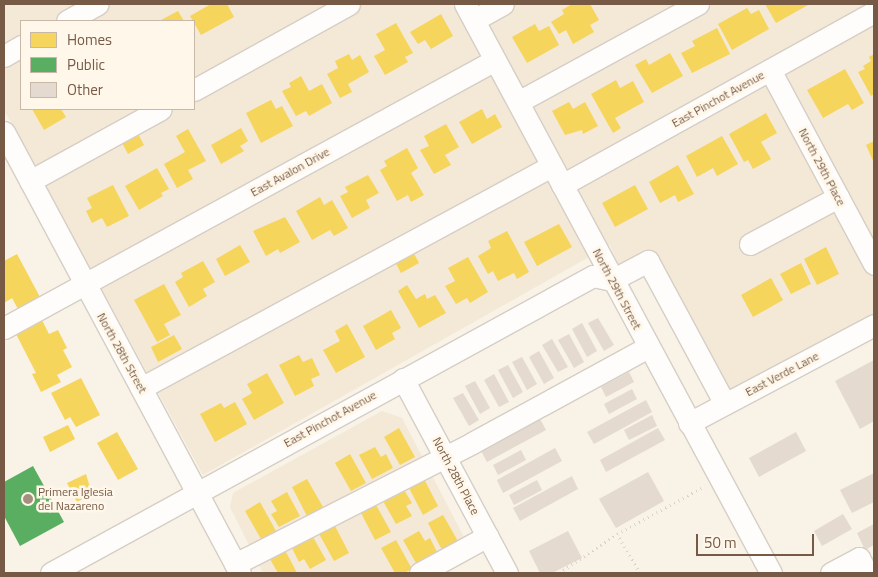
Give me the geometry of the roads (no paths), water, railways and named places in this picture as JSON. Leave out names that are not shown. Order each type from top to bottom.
[{"type":"street","points":[[69,20],[98,4]]},
{"type":"street","points":[[195,89],[349,4]]},
{"type":"street","points":[[469,12],[503,4]]},
{"type":"street","points":[[518,102],[698,4]]},
{"type":"street","name":"North 29th Street","points":[[469,12],[771,573]]},
{"type":"street","name":"East Pinchot Avenue","points":[[562,185],[874,12]]},
{"type":"street","points":[[4,56],[20,47]]},
{"type":"street","name":"East Avalon Drive","points":[[4,328],[495,60]]},
{"type":"street","name":"North 29th Place","points":[[770,70],[874,264]]},
{"type":"street","points":[[30,181],[159,110]]},
{"type":"street","name":"North 28th Street","points":[[4,132],[238,569]]},
{"type":"street","points":[[142,388],[551,166]]},
{"type":"street","points":[[750,244],[838,197]]},
{"type":"street","points":[[612,280],[648,262],[725,404]]},
{"type":"street","name":"East Pinchot Avenue","points":[[51,573],[593,276],[612,280]]},
{"type":"street","name":"East Verde Lane","points":[[689,423],[874,325]]},
{"type":"street","points":[[238,569],[445,454],[472,443],[648,346]]},
{"type":"street","name":"North 28th Place","points":[[403,379],[445,454],[507,573]]},
{"type":"street","points":[[420,573],[488,536]]},
{"type":"street","points":[[831,573],[860,558],[867,573]]},
{"type":"place","name":"Primera Iglesia del Nazareno","points":[[28,499]]}]
